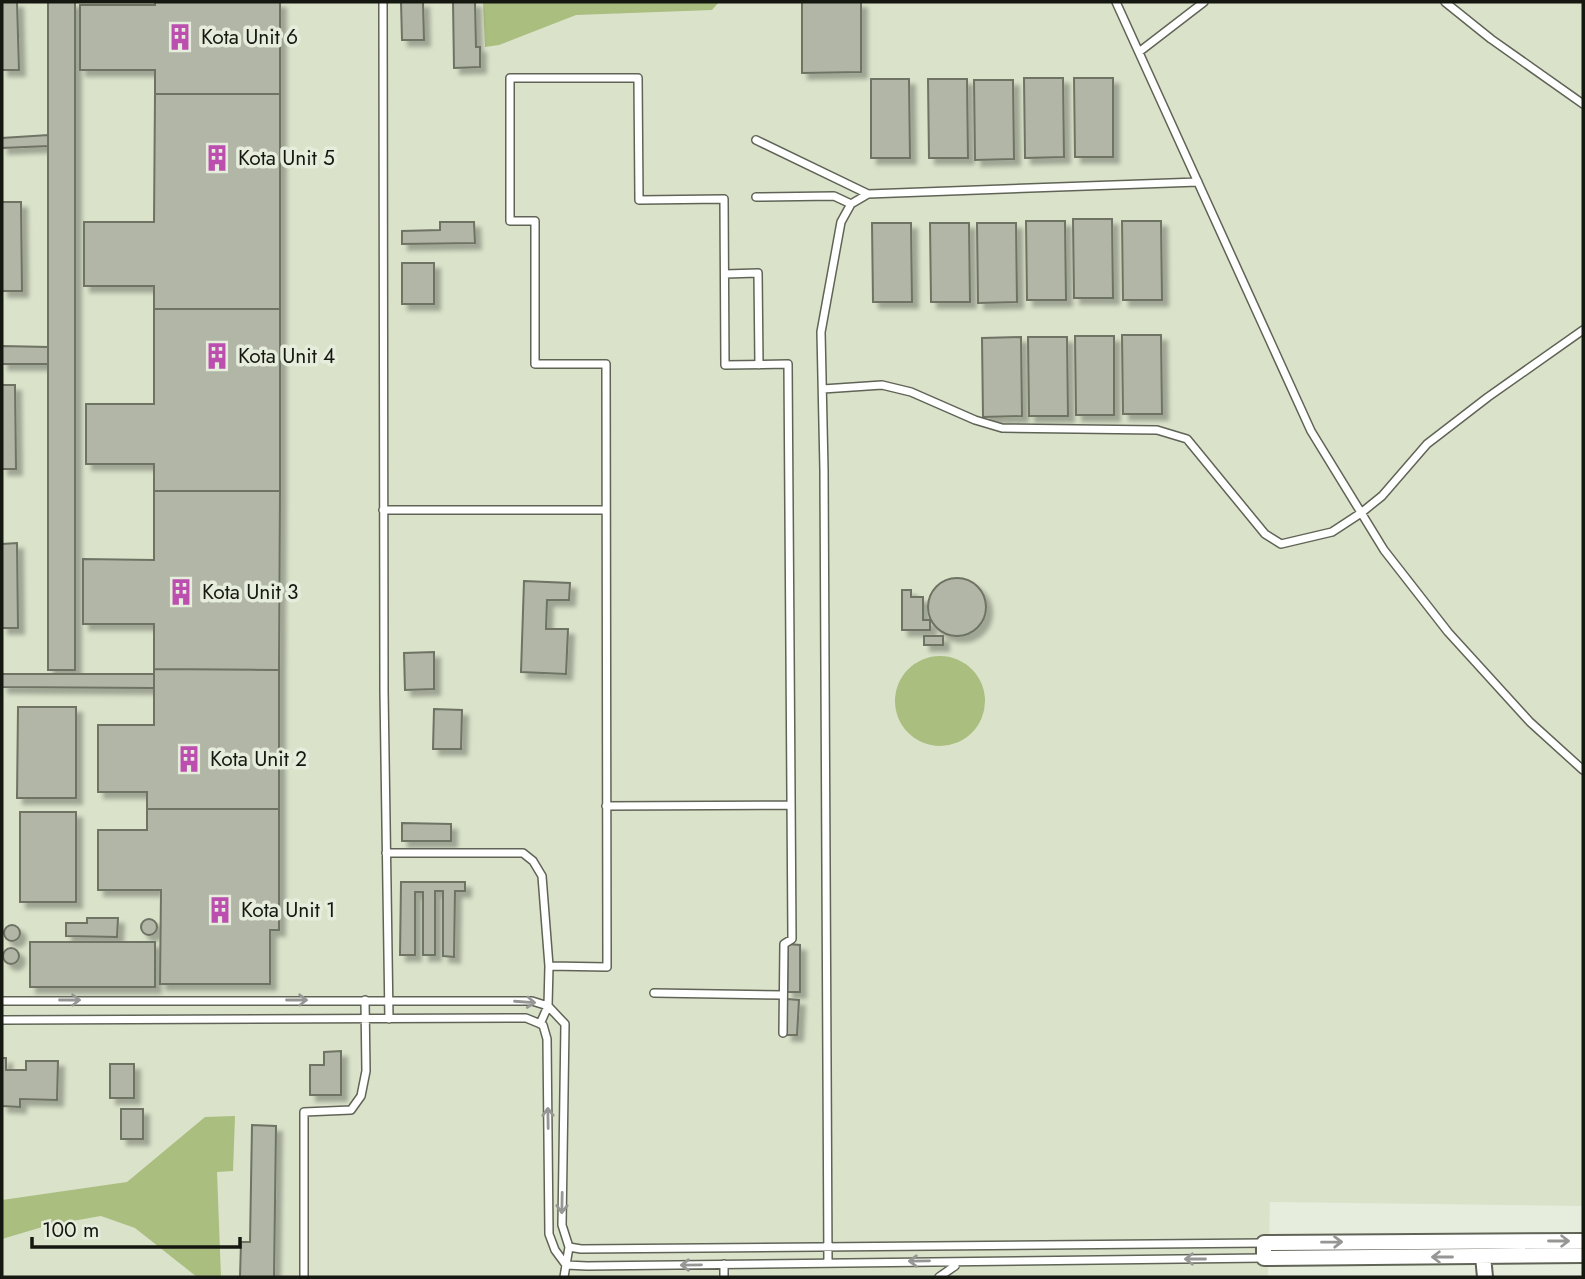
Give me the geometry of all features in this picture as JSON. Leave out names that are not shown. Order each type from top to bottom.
[{"type":"street","points":[[1264,1251],[1583,1241]]},
{"type":"street","points":[[1264,1251],[1483,1256],[1583,1255]]},
{"type":"street","points":[[1483,1256],[1485,1277]]},
{"type":"lane","points":[[383,2],[383,510],[388,1019]]},
{"type":"lane","points":[[1116,2],[1311,431],[1384,550],[1448,632],[1530,722],[1583,770]]},
{"type":"lane","points":[[1139,52],[1204,2]]},
{"type":"lane","points":[[1445,2],[1491,39],[1583,104]]},
{"type":"lane","points":[[549,966],[607,967],[606,364],[535,363],[535,222],[510,222],[510,78],[638,78],[639,200],[724,199],[725,365],[788,364],[792,939],[784,944],[783,1033]]},
{"type":"lane","points":[[756,140],[868,194],[1198,182]]},
{"type":"lane","points":[[828,1262],[821,332],[841,222],[851,204],[868,194]]},
{"type":"lane","points":[[756,197],[834,196],[851,204]]},
{"type":"lane","points":[[725,274],[758,273],[759,365]]},
{"type":"lane","points":[[823,390],[882,385],[911,392],[975,420],[1002,428],[1157,430],[1187,439],[1265,534],[1281,544],[1332,531],[1362,513],[1382,496],[1427,444],[1583,330]]},
{"type":"lane","points":[[383,510],[606,510]]},
{"type":"lane","points":[[606,806],[791,805]]},
{"type":"lane","points":[[386,853],[523,853],[533,861],[542,876],[549,966],[548,1006],[540,1024]]},
{"type":"lane","points":[[654,993],[783,995]]},
{"type":"lane","points":[[304,1277],[304,1112],[351,1110],[361,1096],[366,1071],[365,1000]]},
{"type":"lane","points":[[2,1001],[531,1001],[548,1006],[565,1024],[562,1225],[569,1247],[564,1277]]},
{"type":"lane","points":[[2,1020],[526,1018],[543,1025],[547,1039],[549,1234],[555,1250],[566,1265]]},
{"type":"lane","points":[[569,1247],[604,1251],[828,1248],[1264,1251]]},
{"type":"lane","points":[[566,1265],[956,1263],[1264,1251]]},
{"type":"lane","points":[[939,1277],[956,1263]]},
{"type":"lane","points":[[951,1277],[956,1263]]},
{"type":"lane","points":[[724,1264],[724,1277]]},
{"type":"shaded area","points":[[2,2],[1583,2],[1583,1206],[1270,1202],[1268,1277],[2,1277]]},
{"type":"shaded area","points":[[483,2],[719,2],[712,10],[576,15],[499,45],[485,47]]},
{"type":"shaded area","points":[[940,656],[957,660],[972,669],[981,684],[985,701],[981,718],[972,733],[957,742],[940,746],[923,742],[908,733],[899,718],[895,701],[899,684],[908,669],[923,660]]},
{"type":"shaded area","points":[[235,1116],[233,1171],[217,1172],[221,1277],[197,1277],[135,1228],[101,1216],[49,1225],[2,1239],[2,1200],[127,1182],[205,1117]]},
{"type":"building","points":[[2,2],[17,2],[19,70],[2,70]]},
{"type":"building","points":[[48,2],[75,2],[75,670],[48,670]]},
{"type":"building","name":"Kota Unit 6","points":[[155,2],[280,2],[280,94],[155,94],[155,70],[80,70],[80,5],[155,5]]},
{"type":"building","points":[[401,2],[423,2],[424,40],[402,40]]},
{"type":"building","points":[[453,2],[475,2],[476,47],[480,47],[480,67],[454,68]]},
{"type":"building","points":[[802,2],[861,2],[861,72],[802,73]]},
{"type":"building","points":[[1024,78],[1063,78],[1064,157],[1025,158]]},
{"type":"building","points":[[1074,78],[1113,78],[1113,157],[1075,157]]},
{"type":"building","points":[[871,79],[909,79],[910,158],[871,158]]},
{"type":"building","points":[[928,79],[967,79],[968,158],[929,158]]},
{"type":"building","points":[[974,80],[1013,80],[1014,159],[975,160]]},
{"type":"building","name":"Kota Unit 5","points":[[155,94],[280,94],[280,309],[154,309],[154,286],[84,286],[84,222],[154,222]]},
{"type":"building","points":[[48,135],[48,146],[2,148],[2,138]]},
{"type":"building","points":[[2,202],[21,202],[22,291],[2,291]]},
{"type":"building","points":[[1073,219],[1112,219],[1113,298],[1074,298]]},
{"type":"building","points":[[1026,221],[1065,221],[1066,300],[1027,300]]},
{"type":"building","points":[[1122,221],[1161,221],[1162,300],[1123,300]]},
{"type":"building","points":[[440,222],[474,222],[475,243],[402,244],[402,231],[440,230]]},
{"type":"building","points":[[872,223],[911,223],[912,302],[873,302]]},
{"type":"building","points":[[930,223],[969,223],[970,302],[931,302]]},
{"type":"building","points":[[977,223],[1016,223],[1017,302],[978,303]]},
{"type":"building","points":[[402,263],[434,263],[434,304],[402,304]]},
{"type":"building","name":"Kota Unit 4","points":[[154,309],[280,309],[280,491],[154,491],[154,464],[86,464],[86,404],[154,404]]},
{"type":"building","points":[[1122,335],[1161,335],[1162,414],[1123,414]]},
{"type":"building","points":[[1075,336],[1114,336],[1114,415],[1076,415]]},
{"type":"building","points":[[1021,337],[1022,416],[983,417],[982,338]]},
{"type":"building","points":[[1028,337],[1067,337],[1068,416],[1029,416]]},
{"type":"building","points":[[2,346],[48,347],[48,364],[2,364]]},
{"type":"building","points":[[2,385],[15,385],[16,469],[2,469]]},
{"type":"building","name":"Kota Unit 3","points":[[154,491],[280,491],[279,670],[154,669],[154,624],[83,624],[83,559],[154,560]]},
{"type":"building","points":[[17,543],[18,628],[2,628],[2,544]]},
{"type":"building","points":[[957,578],[968,580],[981,591],[986,607],[984,618],[973,631],[957,636],[946,634],[933,623],[928,607],[930,596],[941,583]]},
{"type":"building","points":[[524,581],[570,583],[569,600],[547,600],[546,629],[568,629],[566,674],[521,672]]},
{"type":"building","points":[[902,590],[911,590],[911,597],[923,597],[923,620],[930,620],[930,630],[902,630]]},
{"type":"building","points":[[924,636],[943,636],[943,645],[924,645]]},
{"type":"building","points":[[434,652],[434,689],[405,690],[404,653]]},
{"type":"building","name":"Kota Unit 2","points":[[154,669],[279,670],[279,809],[147,809],[147,792],[98,792],[98,725],[154,725]]},
{"type":"building","points":[[2,674],[154,674],[154,688],[2,687]]},
{"type":"building","points":[[18,707],[76,707],[76,798],[17,798]]},
{"type":"building","points":[[434,709],[462,710],[461,749],[433,749]]},
{"type":"building","name":"Kota Unit 1","points":[[147,809],[279,809],[279,930],[270,930],[270,984],[160,984],[161,890],[98,890],[98,830],[147,830]]},
{"type":"building","points":[[20,812],[76,812],[76,902],[20,902]]},
{"type":"building","points":[[402,823],[451,824],[451,841],[402,841]]},
{"type":"building","points":[[401,882],[465,882],[465,891],[455,891],[454,957],[443,956],[443,891],[435,891],[435,955],[423,955],[423,892],[415,892],[415,955],[400,955]]},
{"type":"building","points":[[87,918],[118,918],[117,937],[66,936],[66,923],[87,923]]},
{"type":"building","points":[[146,919],[152,919],[157,927],[155,933],[146,935],[141,930],[141,924]]},
{"type":"building","points":[[12,925],[18,927],[18,939],[12,941],[6,939],[4,933],[6,927]]},
{"type":"building","points":[[30,942],[155,942],[155,987],[30,987]]},
{"type":"building","points":[[788,944],[800,945],[800,992],[787,992]]},
{"type":"building","points":[[11,948],[17,950],[17,962],[11,964],[5,962],[3,956],[5,950]]},
{"type":"building","points":[[787,999],[799,1000],[797,1035],[786,1035]]},
{"type":"building","points":[[341,1051],[341,1095],[310,1095],[310,1065],[324,1065],[324,1052]]},
{"type":"building","points":[[2,1058],[6,1058],[6,1070],[26,1070],[26,1061],[58,1061],[57,1100],[20,1099],[20,1107],[2,1106]]},
{"type":"building","points":[[110,1064],[134,1064],[134,1098],[110,1098]]},
{"type":"building","points":[[121,1109],[143,1109],[143,1139],[121,1139]]},
{"type":"building","points":[[252,1125],[276,1126],[274,1277],[240,1277],[241,1242],[250,1242]]},
{"type":"place","name":"Kota Unit 6","points":[[180,37]]},
{"type":"place","name":"Kota Unit 5","points":[[217,158]]},
{"type":"place","name":"Kota Unit 4","points":[[217,356]]},
{"type":"place","name":"Kota Unit 3","points":[[181,592]]},
{"type":"place","name":"Kota Unit 2","points":[[189,759]]},
{"type":"place","name":"Kota Unit 1","points":[[220,910]]}]
